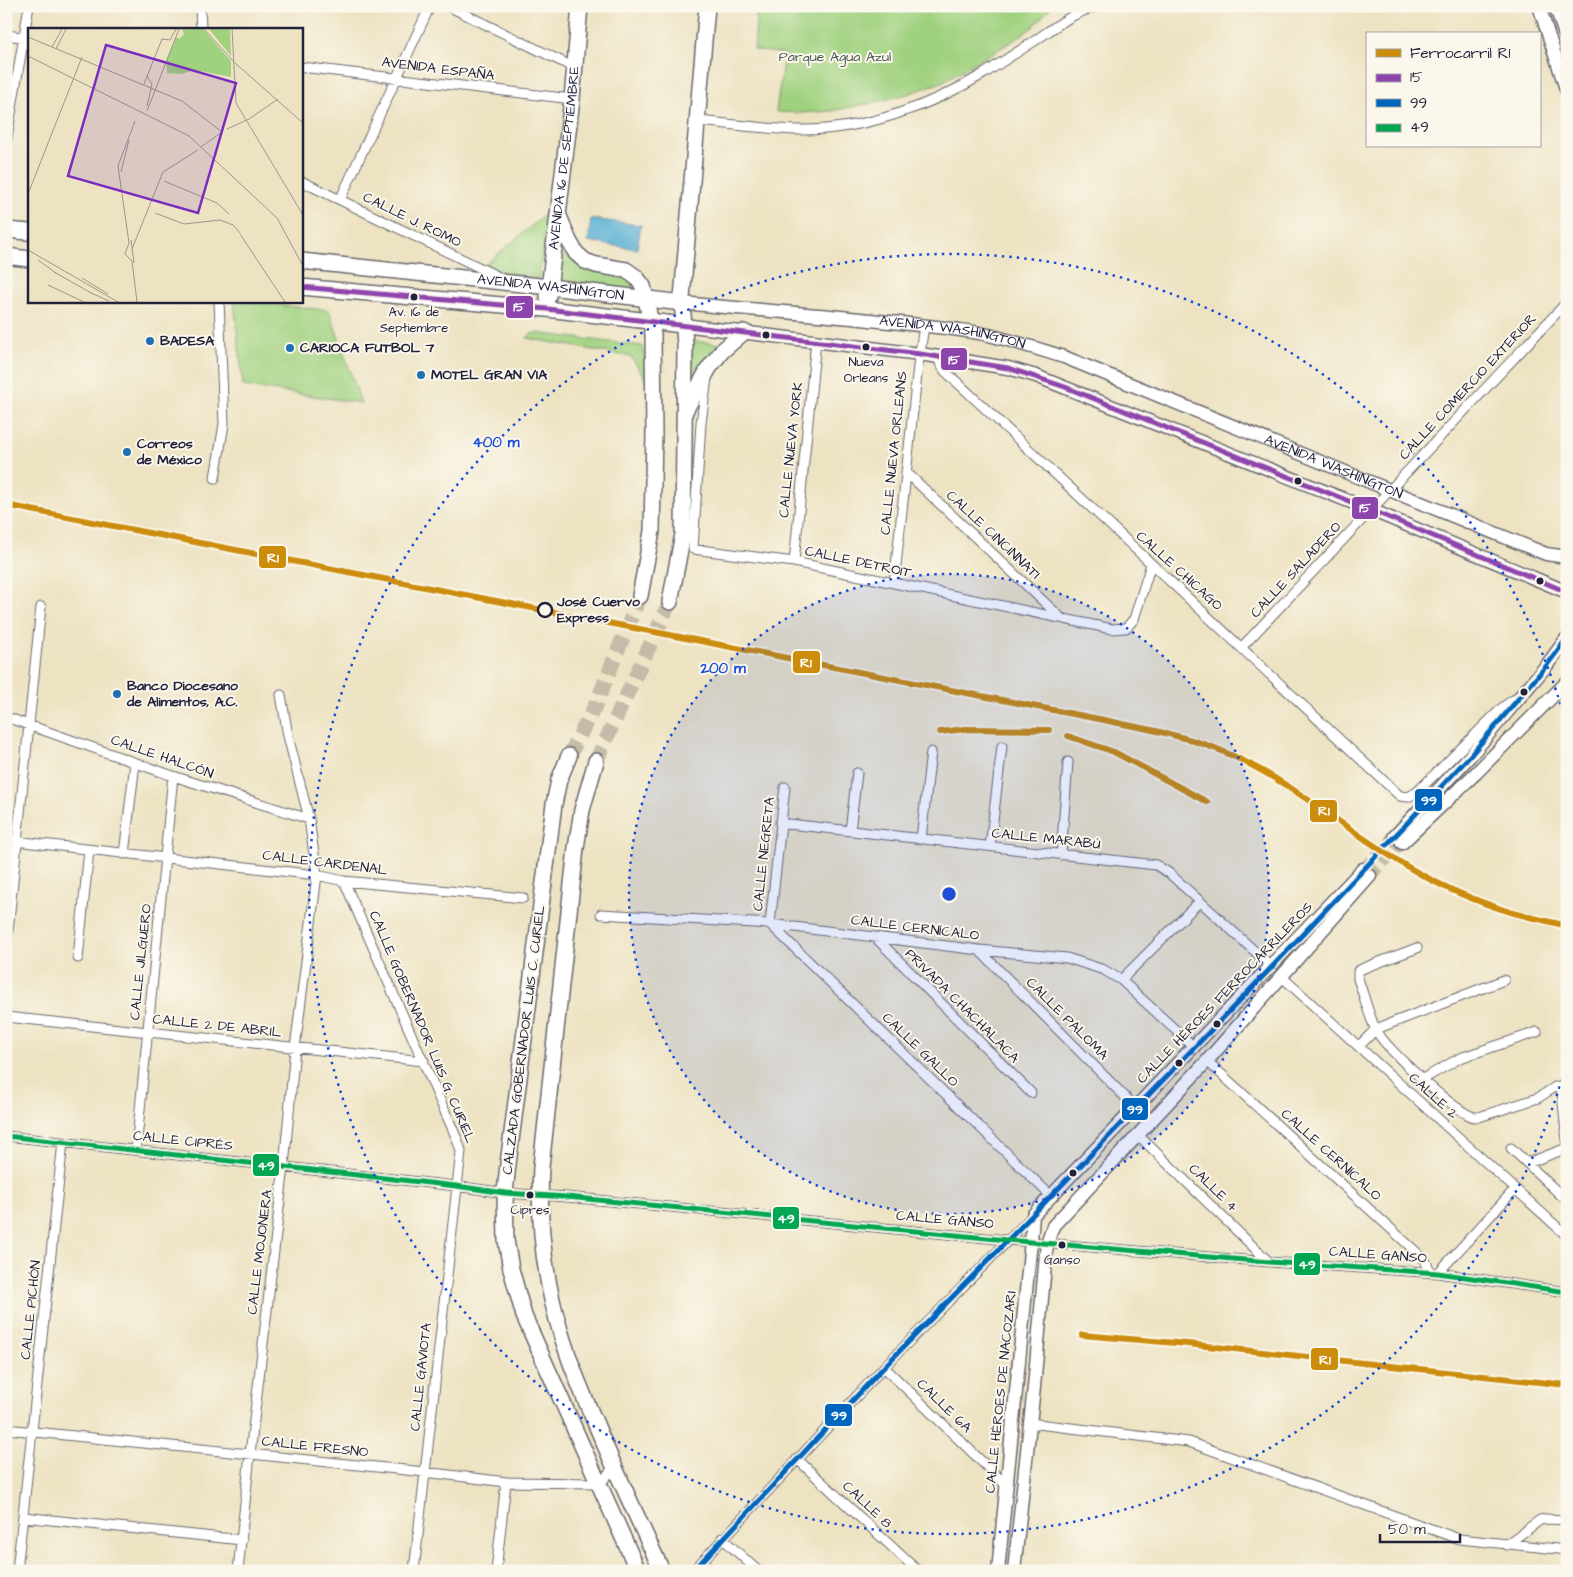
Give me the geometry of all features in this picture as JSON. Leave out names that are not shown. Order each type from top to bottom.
[{"type":"main road","name":"AVENIDA 16 DE SEPTIEMBRE","points":[[547,309],[572,99],[580,6]]},
{"type":"main road","points":[[670,602],[683,534],[685,346],[682,303],[707,6]]},
{"type":"main road","points":[[1539,6],[1567,92]]},
{"type":"main road","points":[[1557,6],[1567,36]]},
{"type":"main road","points":[[558,216],[568,241],[576,253],[596,265],[626,270],[636,277],[643,286],[651,322],[653,334],[654,434],[652,531],[640,596]]},
{"type":"main road","points":[[6,230],[28,232]]},
{"type":"main road","points":[[6,256],[28,259]]},
{"type":"main road","name":"AVENIDA WASHINGTON","points":[[302,261],[682,303],[819,314],[991,336],[1064,357],[1546,554],[1567,557]]},
{"type":"main road","name":"AVENIDA WASHINGTON","points":[[302,286],[547,309],[920,354],[1008,368],[1036,376],[1371,510],[1567,592]]},
{"type":"main road","points":[[685,410],[709,368],[722,351],[744,332]]},
{"type":"main road","points":[[1567,638],[1525,692],[1398,840],[1476,773],[1567,682]]},
{"type":"main road","name":"CALZADA GOBERNADOR LUIS C. CURIEL","points":[[569,756],[554,804],[505,1193],[506,1240],[511,1269],[524,1316],[638,1571]]},
{"type":"main road","points":[[596,761],[582,810],[576,848],[541,1167],[541,1232],[546,1270],[562,1339],[614,1466],[662,1571]]},
{"type":"main road","name":"CALLE HÉROES FERROCARRILEROS","points":[[1033,1215],[1194,1047],[1367,872],[1282,976],[1207,1061],[1058,1219],[1050,1233],[1048,1243]]},
{"type":"main road","name":"CALLE HÉROES DE NACOZARI","points":[[998,1571],[1032,1241],[1033,1215]]},
{"type":"main road","points":[[1014,1571],[1048,1243]]},
{"type":"street","points":[[6,143],[26,37],[29,6]]},
{"type":"street","points":[[200,6],[201,28]]},
{"type":"street","points":[[340,200],[430,6]]},
{"type":"street","points":[[448,6],[575,68]]},
{"type":"street","points":[[697,121],[798,130],[842,128],[864,123],[918,106],[949,93],[985,73],[1076,14],[1099,6]]},
{"type":"street","points":[[6,35],[26,37]]},
{"type":"street","name":"AVENIDA ESPAÑA","points":[[302,67],[572,99]]},
{"type":"street","name":"CALLE J. ROMO","points":[[302,181],[511,283]]},
{"type":"street","points":[[215,478],[224,424],[219,302]]},
{"type":"street","name":"CALLE COMERCIO EXTERIOR","points":[[1390,490],[1567,302]]},
{"type":"street","name":"CALLE NUEVA ORLEANS","points":[[894,583],[924,326]]},
{"type":"street","name":"CALLE NUEVA YORK","points":[[794,562],[816,341]]},
{"type":"street","name":"CALLE CHICAGO","points":[[939,357],[945,371],[1400,796],[1408,797],[1417,792],[1502,708],[1525,692]]},
{"type":"street","name":"CALLE DETROIT","points":[[709,368],[701,423],[694,550],[794,562],[1112,629],[1126,628],[1134,619],[1151,564]]},
{"type":"street","name":"CALLE CINCINNATI","points":[[906,472],[1062,619]]},
{"type":"street","name":"CALLE SALADERO","points":[[1242,647],[1390,490]]},
{"type":"street","points":[[6,950],[41,608]]},
{"type":"street","points":[[281,695],[292,755],[309,819]]},
{"type":"street","name":"CALLE HALCÓN","points":[[6,717],[173,776],[309,819]]},
{"type":"street","points":[[990,846],[1002,746]]},
{"type":"street","points":[[921,839],[931,752]]},
{"type":"street","points":[[1061,855],[1068,762]]},
{"type":"street","points":[[124,854],[135,763]]},
{"type":"street","points":[[850,831],[857,773]]},
{"type":"street","name":"CALLE JILGUERO","points":[[136,1150],[173,776]]},
{"type":"street","name":"CALLE NEGRETA","points":[[770,924],[784,786]]},
{"type":"street","name":"CALLE MOJONERA","points":[[238,1571],[284,1166],[295,1048],[317,875],[309,819]]},
{"type":"street","name":"CALLE MARABÚ","points":[[780,823],[1156,865],[1169,873],[1272,967]]},
{"type":"street","name":"CALLE CARDENAL","points":[[6,840],[317,875],[344,881],[523,898]]},
{"type":"street","points":[[78,958],[89,850]]},
{"type":"street","name":"CALLE GOBERNADOR LUIS G. CURIEL","points":[[344,881],[457,1139],[461,1151],[456,1186]]},
{"type":"street","points":[[1121,980],[1200,901]]},
{"type":"street","name":"CALLE CERNÍCALO","points":[[601,914],[770,924],[979,950],[1067,958],[1104,970],[1121,980],[1194,1047]]},
{"type":"street","name":"CALLE GALLO","points":[[770,924],[1051,1196]]},
{"type":"street","name":"PRIVADA CHACHALACA","points":[[875,937],[1031,1093]]},
{"type":"street","points":[[1417,948],[1358,972],[1358,979],[1376,1029],[1386,1044],[1423,1079],[1457,1107],[1475,1117],[1538,1098],[1555,1087],[1560,1088],[1567,1140]]},
{"type":"street","name":"CALLE PALOMA","points":[[979,950],[1136,1108]]},
{"type":"street","name":"CALLE 2","points":[[1282,976],[1567,1236]]},
{"type":"street","points":[[1359,1046],[1376,1029],[1504,980]]},
{"type":"street","name":"CALLE 2 DE ABRIL","points":[[6,1017],[424,1061]]},
{"type":"street","points":[[1423,1079],[1460,1058],[1537,1032]]},
{"type":"street","name":"CALLE CERNÍCALO","points":[[1207,1061],[1425,1260],[1435,1273]]},
{"type":"street","name":"CALLE 4","points":[[1137,1134],[1269,1262]]},
{"type":"street","name":"CALLE CIPRÉS","points":[[6,1136],[284,1166],[505,1193]]},
{"type":"street","name":"CALLE PICHÓN","points":[[17,1571],[63,1142]]},
{"type":"street","points":[[1511,1148],[1567,1201]]},
{"type":"street","points":[[1528,1163],[1567,1148]]},
{"type":"street","name":"CALLE GAVIOTA","points":[[414,1571],[456,1186]]},
{"type":"street","name":"CALLE GANSO","points":[[1435,1273],[1515,1189]]},
{"type":"street","name":"CALLE GANSO","points":[[505,1193],[1008,1240],[1269,1262],[1435,1273],[1567,1292]]},
{"type":"street","name":"CALLE HÉROES FERROCARRILEROS","points":[[692,1571],[884,1367],[1033,1215]]},
{"type":"street","name":"CALLE 6A","points":[[884,1367],[1007,1486]]},
{"type":"street","points":[[1029,1423],[1189,1442],[1460,1539],[1567,1550]]},
{"type":"street","name":"CALLE FRESNO","points":[[6,1430],[425,1472],[506,1482],[598,1483]]},
{"type":"street","name":"CALLE 8","points":[[797,1459],[918,1571]]},
{"type":"street","points":[[598,1483],[605,1478],[614,1466]]},
{"type":"street","points":[[496,1571],[506,1482]]},
{"type":"street","points":[[23,1517],[242,1540]]},
{"type":"street","points":[[1506,1544],[1540,1520],[1567,1520]]},
{"type":"street","points":[[722,1538],[758,1571]]},
{"type":"green space","name":"Parque Agua Azul","points":[[757,6],[1052,6],[1033,27],[942,82],[911,93],[872,103],[832,111],[800,113],[776,112],[784,54],[754,50]]},
{"type":"green space","points":[[549,211],[539,279],[503,273],[486,264]]},
{"type":"green space","points":[[561,245],[570,258],[582,268],[613,274],[627,279],[638,292],[557,284]]},
{"type":"green space","name":"CARIOCA FUTBOL 7","points":[[234,302],[329,310],[361,403],[243,386]]},
{"type":"green space","points":[[537,333],[642,346],[649,384],[631,357],[527,338],[531,334]]},
{"type":"green space","points":[[696,341],[720,344],[706,361],[697,381],[691,381],[692,345]]},
{"type":"water","points":[[591,219],[641,225],[637,249],[588,242]]},
{"type":"tunnel","points":[[569,756],[596,704],[640,596]]},
{"type":"tunnel","points":[[596,761],[670,602]]},
{"type":"tunnel","points":[[1363,869],[1394,837]]},
{"type":"tunnel","points":[[1370,876],[1402,843]]},
{"type":"rail line","name":"R1","points":[[6,505],[1179,736],[1224,752],[1276,779],[1374,845],[1443,886],[1504,910],[1567,926]]},
{"type":"rail line","name":"R1","points":[[940,732],[965,729],[1049,730]]},
{"type":"rail line","name":"R1","points":[[1068,736],[1114,752],[1207,802]]},
{"type":"rail line","name":"R1","points":[[1082,1335],[1188,1344],[1567,1385]]},
{"type":"transit line","name":"15","points":[[302,287],[547,309],[920,354],[1008,368],[1065,387],[1371,510],[1567,592]]},
{"type":"transit line","name":"99","points":[[693,1571],[884,1367],[1272,967],[1470,756],[1547,665],[1567,638]]},
{"type":"transit line","name":"49","points":[[6,1136],[505,1193],[567,1197],[1007,1240],[1269,1262],[1438,1273],[1567,1292]]},
{"type":"place","name":"Av. 16 de Septiembre","points":[[414,297]]},
{"type":"place","name":"BADESA","points":[[150,341]]},
{"type":"place","name":"Nueva Orleans","points":[[866,347]]},
{"type":"place","name":"CARIOCA FUTBOL 7","points":[[290,348]]},
{"type":"place","name":"MOTEL GRAN VIA","points":[[421,375]]},
{"type":"place","name":"Correos de México","points":[[127,452]]},
{"type":"place","name":"José Cuervo Express","points":[[545,610]]},
{"type":"place","name":"Banco Diocesano de Alimentos, A.C.","points":[[117,694]]},
{"type":"place","name":"Cipres","points":[[530,1195]]},
{"type":"place","name":"Ganso","points":[[1062,1245]]}]
